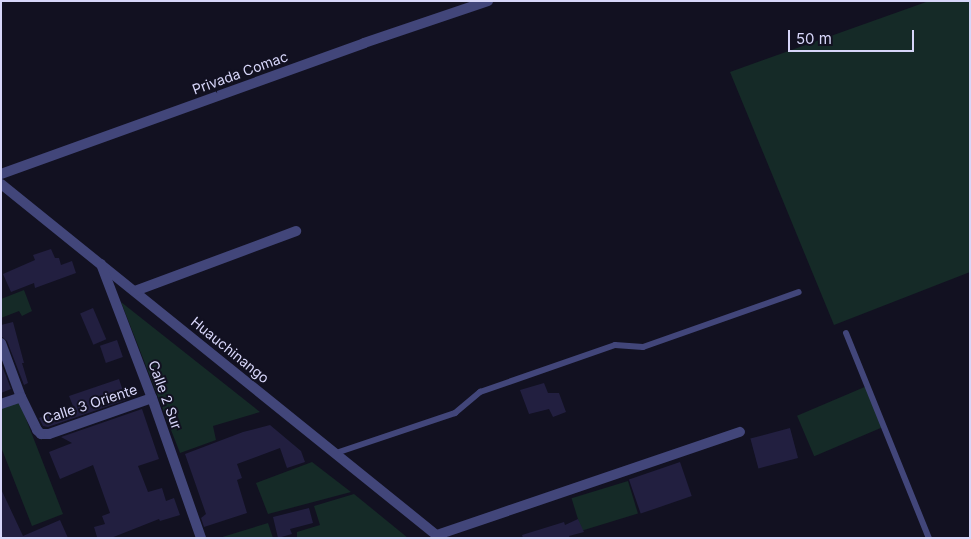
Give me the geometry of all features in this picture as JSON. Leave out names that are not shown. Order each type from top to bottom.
[{"type":"street","name":"Privada Comac","points":[[1,174],[364,43],[488,1]]},
{"type":"street","name":"Huauchinango","points":[[1,184],[438,536]]},
{"type":"street","points":[[136,291],[296,231]]},
{"type":"street","name":"Calle 2 Sur","points":[[100,263],[152,398],[201,538]]},
{"type":"street","points":[[1,343],[21,396],[1,404]]},
{"type":"street","name":"Calle 3 Oriente","points":[[21,396],[37,430],[41,434],[49,434],[152,398]]},
{"type":"street","points":[[438,536],[740,432]]},
{"type":"lane","points":[[336,453],[455,413],[480,392],[615,345],[642,347],[799,292]]},
{"type":"lane","points":[[846,333],[929,538]]},
{"type":"green space","points":[[929,1],[970,1],[970,272],[834,325],[730,72]]},
{"type":"green space","points":[[24,290],[32,311],[22,316],[19,311],[1,318],[1,299]]},
{"type":"green space","points":[[121,302],[260,412],[213,426],[216,440],[180,453]]},
{"type":"green space","points":[[867,386],[884,427],[814,456],[797,416]]},
{"type":"green space","points":[[19,401],[63,514],[32,526],[1,447],[1,409]]},
{"type":"green space","points":[[312,462],[351,492],[268,514],[256,483]]},
{"type":"green space","points":[[628,481],[638,514],[582,531],[572,498]]},
{"type":"green space","points":[[354,494],[408,538],[297,538],[297,532],[320,525],[314,506]]},
{"type":"green space","points":[[268,523],[273,538],[219,538]]},
{"type":"building","points":[[51,249],[55,258],[59,258],[61,265],[72,261],[76,273],[35,288],[34,283],[11,292],[3,274],[35,260],[33,255]]},
{"type":"building","points":[[93,308],[106,339],[93,345],[80,313]]},
{"type":"building","points":[[13,322],[28,383],[24,385],[7,341],[1,336],[1,325]]},
{"type":"building","points":[[117,340],[123,357],[106,363],[100,346]]},
{"type":"building","points":[[1,363],[11,389],[1,393]]},
{"type":"building","points":[[119,379],[126,400],[48,427],[43,426],[39,418],[73,406],[69,396]]},
{"type":"building","points":[[544,383],[548,393],[559,393],[566,412],[553,417],[549,409],[529,414],[520,390]]},
{"type":"building","points":[[142,409],[159,459],[138,466],[148,492],[162,488],[166,501],[174,498],[180,515],[160,521],[159,519],[111,538],[97,537],[94,527],[105,524],[102,516],[110,513],[93,465],[60,479],[49,452],[72,443],[61,437]]},
{"type":"building","points":[[270,425],[301,451],[305,462],[287,468],[280,448],[237,464],[242,478],[237,480],[247,513],[204,527],[201,518],[206,514],[185,454],[243,432]]},
{"type":"building","points":[[790,428],[798,458],[758,469],[750,439]]},
{"type":"building","points":[[680,462],[692,496],[641,514],[629,480]]},
{"type":"building","points":[[1,489],[23,536],[60,520],[68,538],[1,538]]},
{"type":"building","points":[[309,508],[313,523],[290,529],[292,534],[278,538],[273,517]]},
{"type":"building","points":[[578,519],[584,532],[569,536],[570,538],[523,538],[522,535],[564,522],[565,525]]}]
